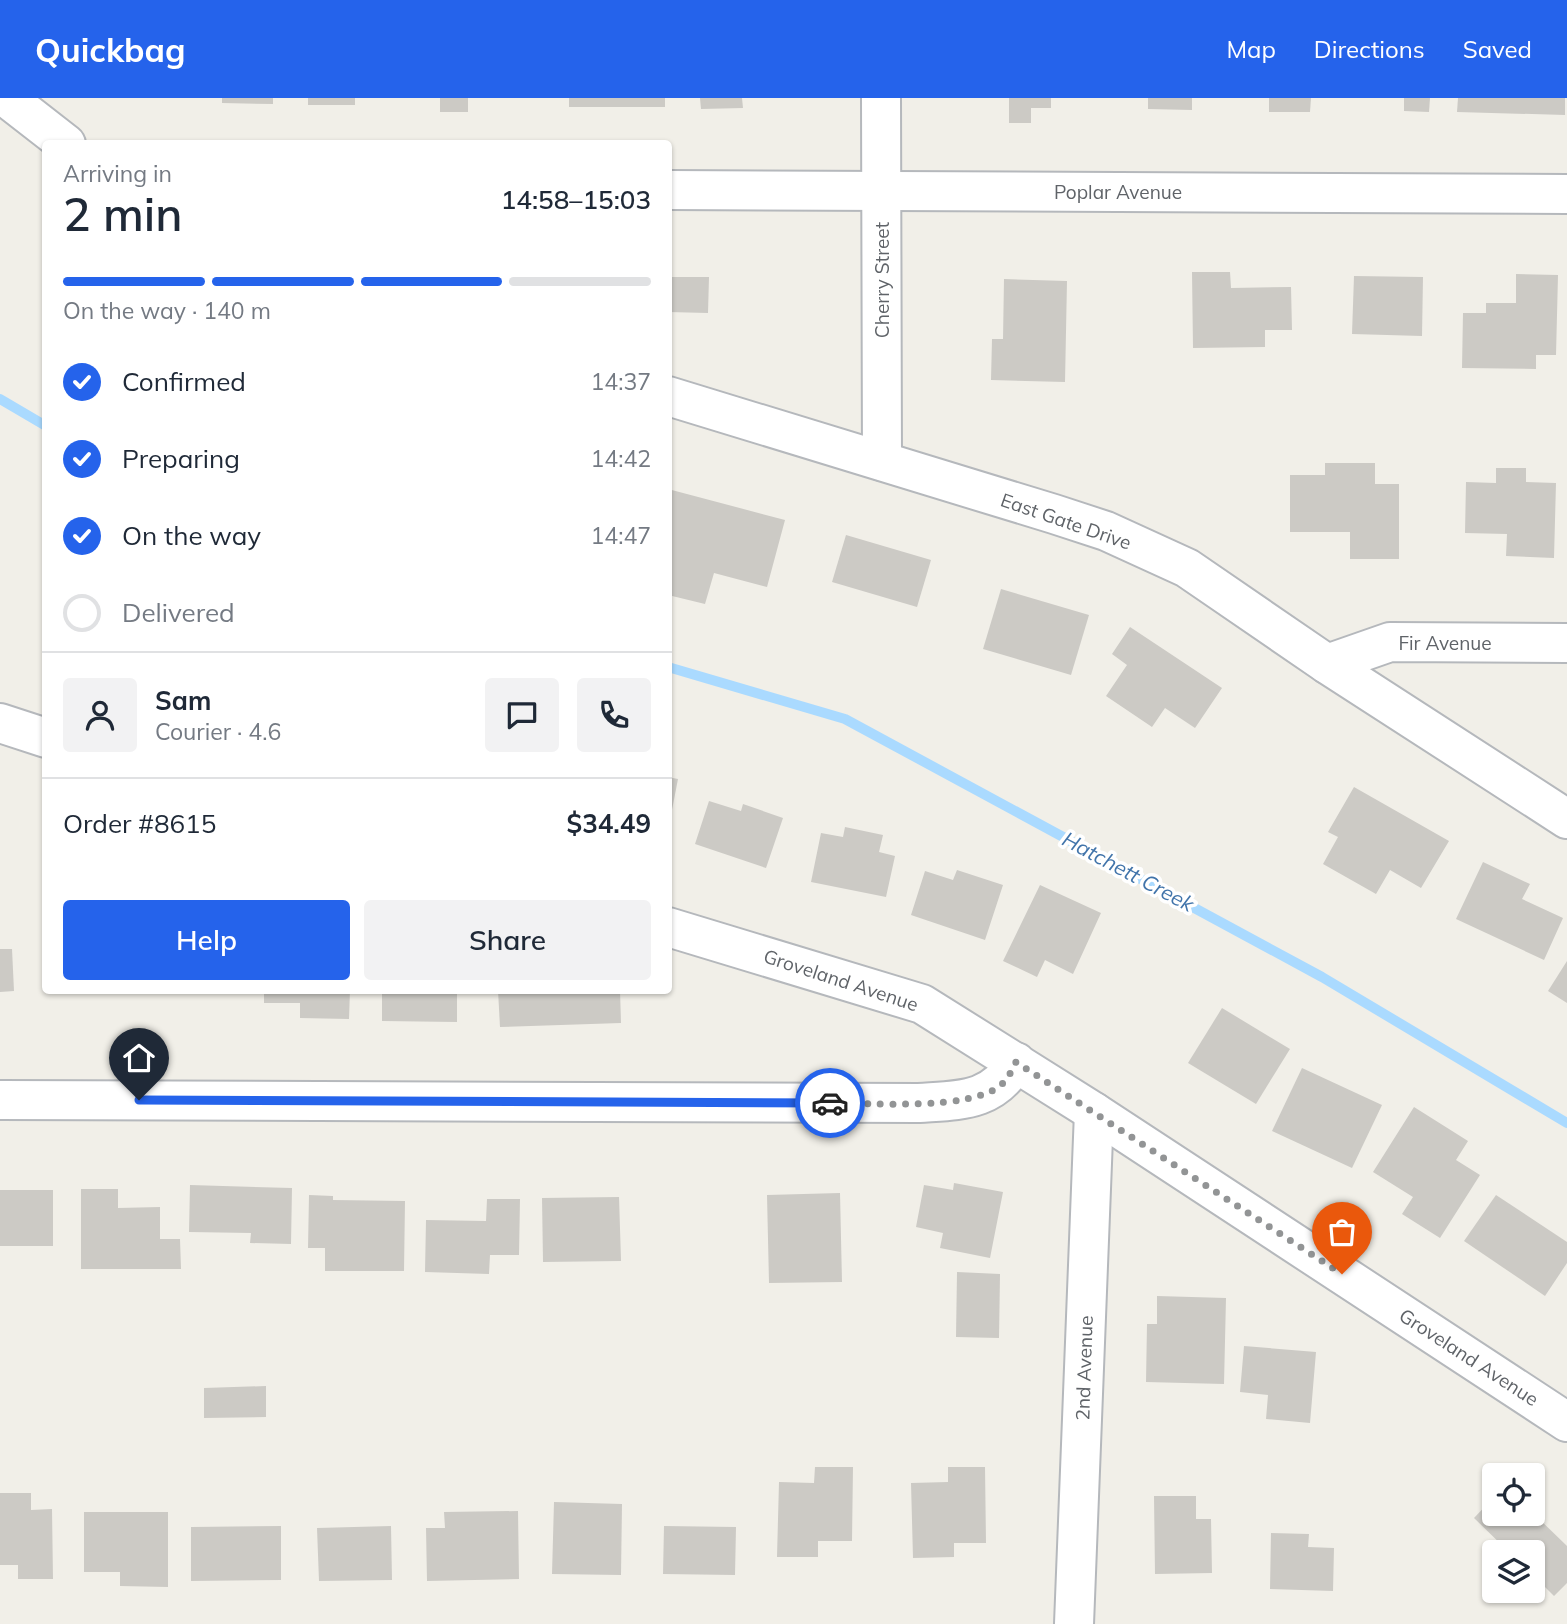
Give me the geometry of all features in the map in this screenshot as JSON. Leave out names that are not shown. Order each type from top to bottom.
[{"type":"street","points":[[7,98],[61,140]]},
{"type":"street","name":"Cherry Street","points":[[881,98],[881,461]]},
{"type":"street","name":"Poplar Avenue","points":[[672,190],[1567,194]]},
{"type":"street","name":"East Gate Drive","points":[[672,397],[1106,531],[1149,550],[1221,589],[1327,664],[1567,819]]},
{"type":"street","name":"Fir Avenue","points":[[1327,664],[1390,642],[1567,643]]},
{"type":"street","points":[[0,723],[42,737]]},
{"type":"street","name":"Groveland Avenue","points":[[672,927],[908,999],[1016,1062],[1094,1112],[1567,1422]]},
{"type":"street","points":[[0,1100],[919,1103],[969,1098],[990,1091],[1006,1080],[1016,1062]]},
{"type":"street","name":"2nd Avenue","points":[[1074,1624],[1094,1112]]},
{"type":"building","points":[[222,98],[273,98],[273,104],[222,103]]},
{"type":"building","points":[[308,98],[355,98],[355,105],[308,105]]},
{"type":"building","points":[[440,98],[468,98],[468,112],[440,112]]},
{"type":"building","points":[[569,98],[665,98],[665,107],[569,107]]},
{"type":"building","points":[[700,98],[742,98],[743,108],[701,109]]},
{"type":"building","points":[[1009,98],[1051,98],[1051,108],[1031,108],[1031,123],[1009,123]]},
{"type":"building","points":[[1148,98],[1192,98],[1192,110],[1148,109]]},
{"type":"building","points":[[1269,98],[1311,98],[1310,112],[1269,112]]},
{"type":"building","points":[[1404,98],[1430,98],[1429,112],[1404,111]]},
{"type":"building","points":[[1458,98],[1565,98],[1565,115],[1457,112]]},
{"type":"building","points":[[1192,272],[1230,272],[1231,288],[1291,287],[1292,330],[1265,330],[1265,347],[1193,348]]},
{"type":"building","points":[[1516,274],[1558,275],[1556,355],[1536,355],[1536,369],[1462,368],[1463,313],[1486,313],[1486,303],[1516,303]]},
{"type":"building","points":[[1354,276],[1423,277],[1422,336],[1352,334]]},
{"type":"building","points":[[672,277],[709,277],[708,313],[672,312]]},
{"type":"building","points":[[1004,279],[1067,281],[1065,382],[991,380],[992,339],[1003,339]]},
{"type":"building","points":[[1325,463],[1375,463],[1375,484],[1399,484],[1399,559],[1350,559],[1350,532],[1290,532],[1290,475],[1325,475]]},
{"type":"building","points":[[1496,468],[1526,468],[1526,482],[1556,483],[1554,558],[1506,556],[1507,534],[1465,533],[1466,482],[1496,483]]},
{"type":"building","points":[[672,490],[785,520],[767,587],[714,573],[705,604],[672,596]]},
{"type":"building","points":[[846,535],[931,560],[917,607],[832,582]]},
{"type":"building","points":[[1001,589],[1089,615],[1071,675],[983,649]]},
{"type":"building","points":[[1130,627],[1222,688],[1195,728],[1165,708],[1152,727],[1106,696],[1127,665],[1112,654]]},
{"type":"building","points":[[672,778],[678,779],[672,810]]},
{"type":"building","points":[[1354,787],[1449,841],[1421,888],[1390,870],[1376,894],[1323,864],[1338,837],[1328,832]]},
{"type":"building","points":[[709,801],[741,811],[743,804],[783,818],[766,868],[695,844]]},
{"type":"building","points":[[845,827],[883,835],[879,852],[895,856],[886,897],[811,882],[821,833],[843,837]]},
{"type":"building","points":[[1483,862],[1530,884],[1522,899],[1563,918],[1544,960],[1456,919]]},
{"type":"building","points":[[957,870],[1003,885],[985,940],[911,915],[925,871],[953,880]]},
{"type":"building","points":[[1040,885],[1101,913],[1073,974],[1045,960],[1037,977],[1003,961]]},
{"type":"building","points":[[0,949],[12,949],[14,991],[0,992]]},
{"type":"building","points":[[1567,961],[1567,1003],[1548,991]]},
{"type":"building","points":[[264,994],[350,994],[349,1019],[300,1018],[300,1003],[264,1003]]},
{"type":"building","points":[[382,994],[457,994],[457,1022],[382,1021]]},
{"type":"building","points":[[498,994],[620,994],[621,1023],[500,1027]]},
{"type":"building","points":[[1222,1008],[1290,1049],[1256,1104],[1188,1063]]},
{"type":"building","points":[[1302,1068],[1382,1105],[1352,1168],[1272,1131]]},
{"type":"building","points":[[1414,1107],[1468,1141],[1456,1160],[1480,1175],[1440,1238],[1402,1214],[1413,1197],[1373,1172]]},
{"type":"building","points":[[954,1183],[1003,1192],[990,1258],[940,1248],[943,1233],[916,1227],[924,1185],[953,1190]]},
{"type":"building","points":[[190,1185],[292,1188],[291,1244],[250,1243],[251,1233],[189,1232]]},
{"type":"building","points":[[81,1189],[118,1189],[118,1208],[160,1207],[160,1239],[180,1239],[181,1269],[81,1269]]},
{"type":"building","points":[[0,1190],[53,1190],[53,1246],[0,1246]]},
{"type":"building","points":[[840,1193],[842,1282],[769,1283],[767,1195]]},
{"type":"building","points":[[309,1195],[333,1196],[333,1200],[405,1201],[404,1271],[325,1271],[325,1248],[308,1248]]},
{"type":"building","points":[[1496,1195],[1567,1242],[1567,1263],[1545,1296],[1464,1241]]},
{"type":"building","points":[[619,1197],[621,1261],[543,1262],[542,1198]]},
{"type":"building","points":[[487,1199],[520,1199],[519,1255],[490,1255],[489,1274],[425,1272],[426,1220],[486,1221]]},
{"type":"building","points":[[957,1272],[1000,1274],[999,1338],[956,1337]]},
{"type":"building","points":[[1157,1296],[1226,1298],[1224,1384],[1146,1382],[1147,1324],[1157,1324]]},
{"type":"building","points":[[1244,1346],[1316,1352],[1310,1423],[1266,1419],[1268,1395],[1240,1392]]},
{"type":"building","points":[[266,1386],[266,1417],[204,1418],[204,1388]]},
{"type":"building","points":[[815,1467],[853,1467],[852,1541],[818,1541],[818,1557],[777,1557],[779,1482],[814,1483]]},
{"type":"building","points":[[948,1467],[985,1467],[986,1543],[954,1543],[954,1557],[913,1558],[911,1483],[948,1482]]},
{"type":"building","points":[[0,1493],[31,1493],[31,1510],[52,1509],[53,1579],[18,1579],[18,1565],[0,1565]]},
{"type":"building","points":[[1154,1496],[1196,1496],[1196,1519],[1211,1519],[1212,1573],[1155,1574]]},
{"type":"building","points":[[554,1502],[622,1504],[621,1575],[552,1574]]},
{"type":"building","points":[[1482,1510],[1482,1526],[1474,1518]]},
{"type":"building","points":[[518,1511],[519,1579],[427,1581],[426,1528],[445,1528],[444,1512]]},
{"type":"building","points":[[84,1512],[168,1512],[168,1587],[120,1586],[120,1572],[84,1572]]},
{"type":"building","points":[[1545,1525],[1567,1546],[1567,1583],[1554,1596],[1545,1587],[1545,1540],[1497,1540],[1482,1526]]},
{"type":"building","points":[[281,1526],[281,1580],[191,1581],[191,1527]]},
{"type":"building","points":[[391,1526],[392,1580],[319,1581],[317,1528]]},
{"type":"building","points":[[664,1526],[736,1527],[735,1575],[663,1574]]},
{"type":"building","points":[[1271,1533],[1309,1534],[1308,1547],[1334,1548],[1333,1591],[1270,1589]]},
{"type":"waterway","name":"Hatchett Creek","points":[[0,399],[42,424]]},
{"type":"waterway","name":"Hatchett Creek","points":[[672,668],[845,719],[1322,977],[1567,1123]]},
{"type":"way so far","points":[[830,1103],[919,1103],[969,1098],[999,1086],[1006,1080],[1016,1062],[1342,1274]]},
{"type":"route","points":[[139,1100],[830,1103]]}]
